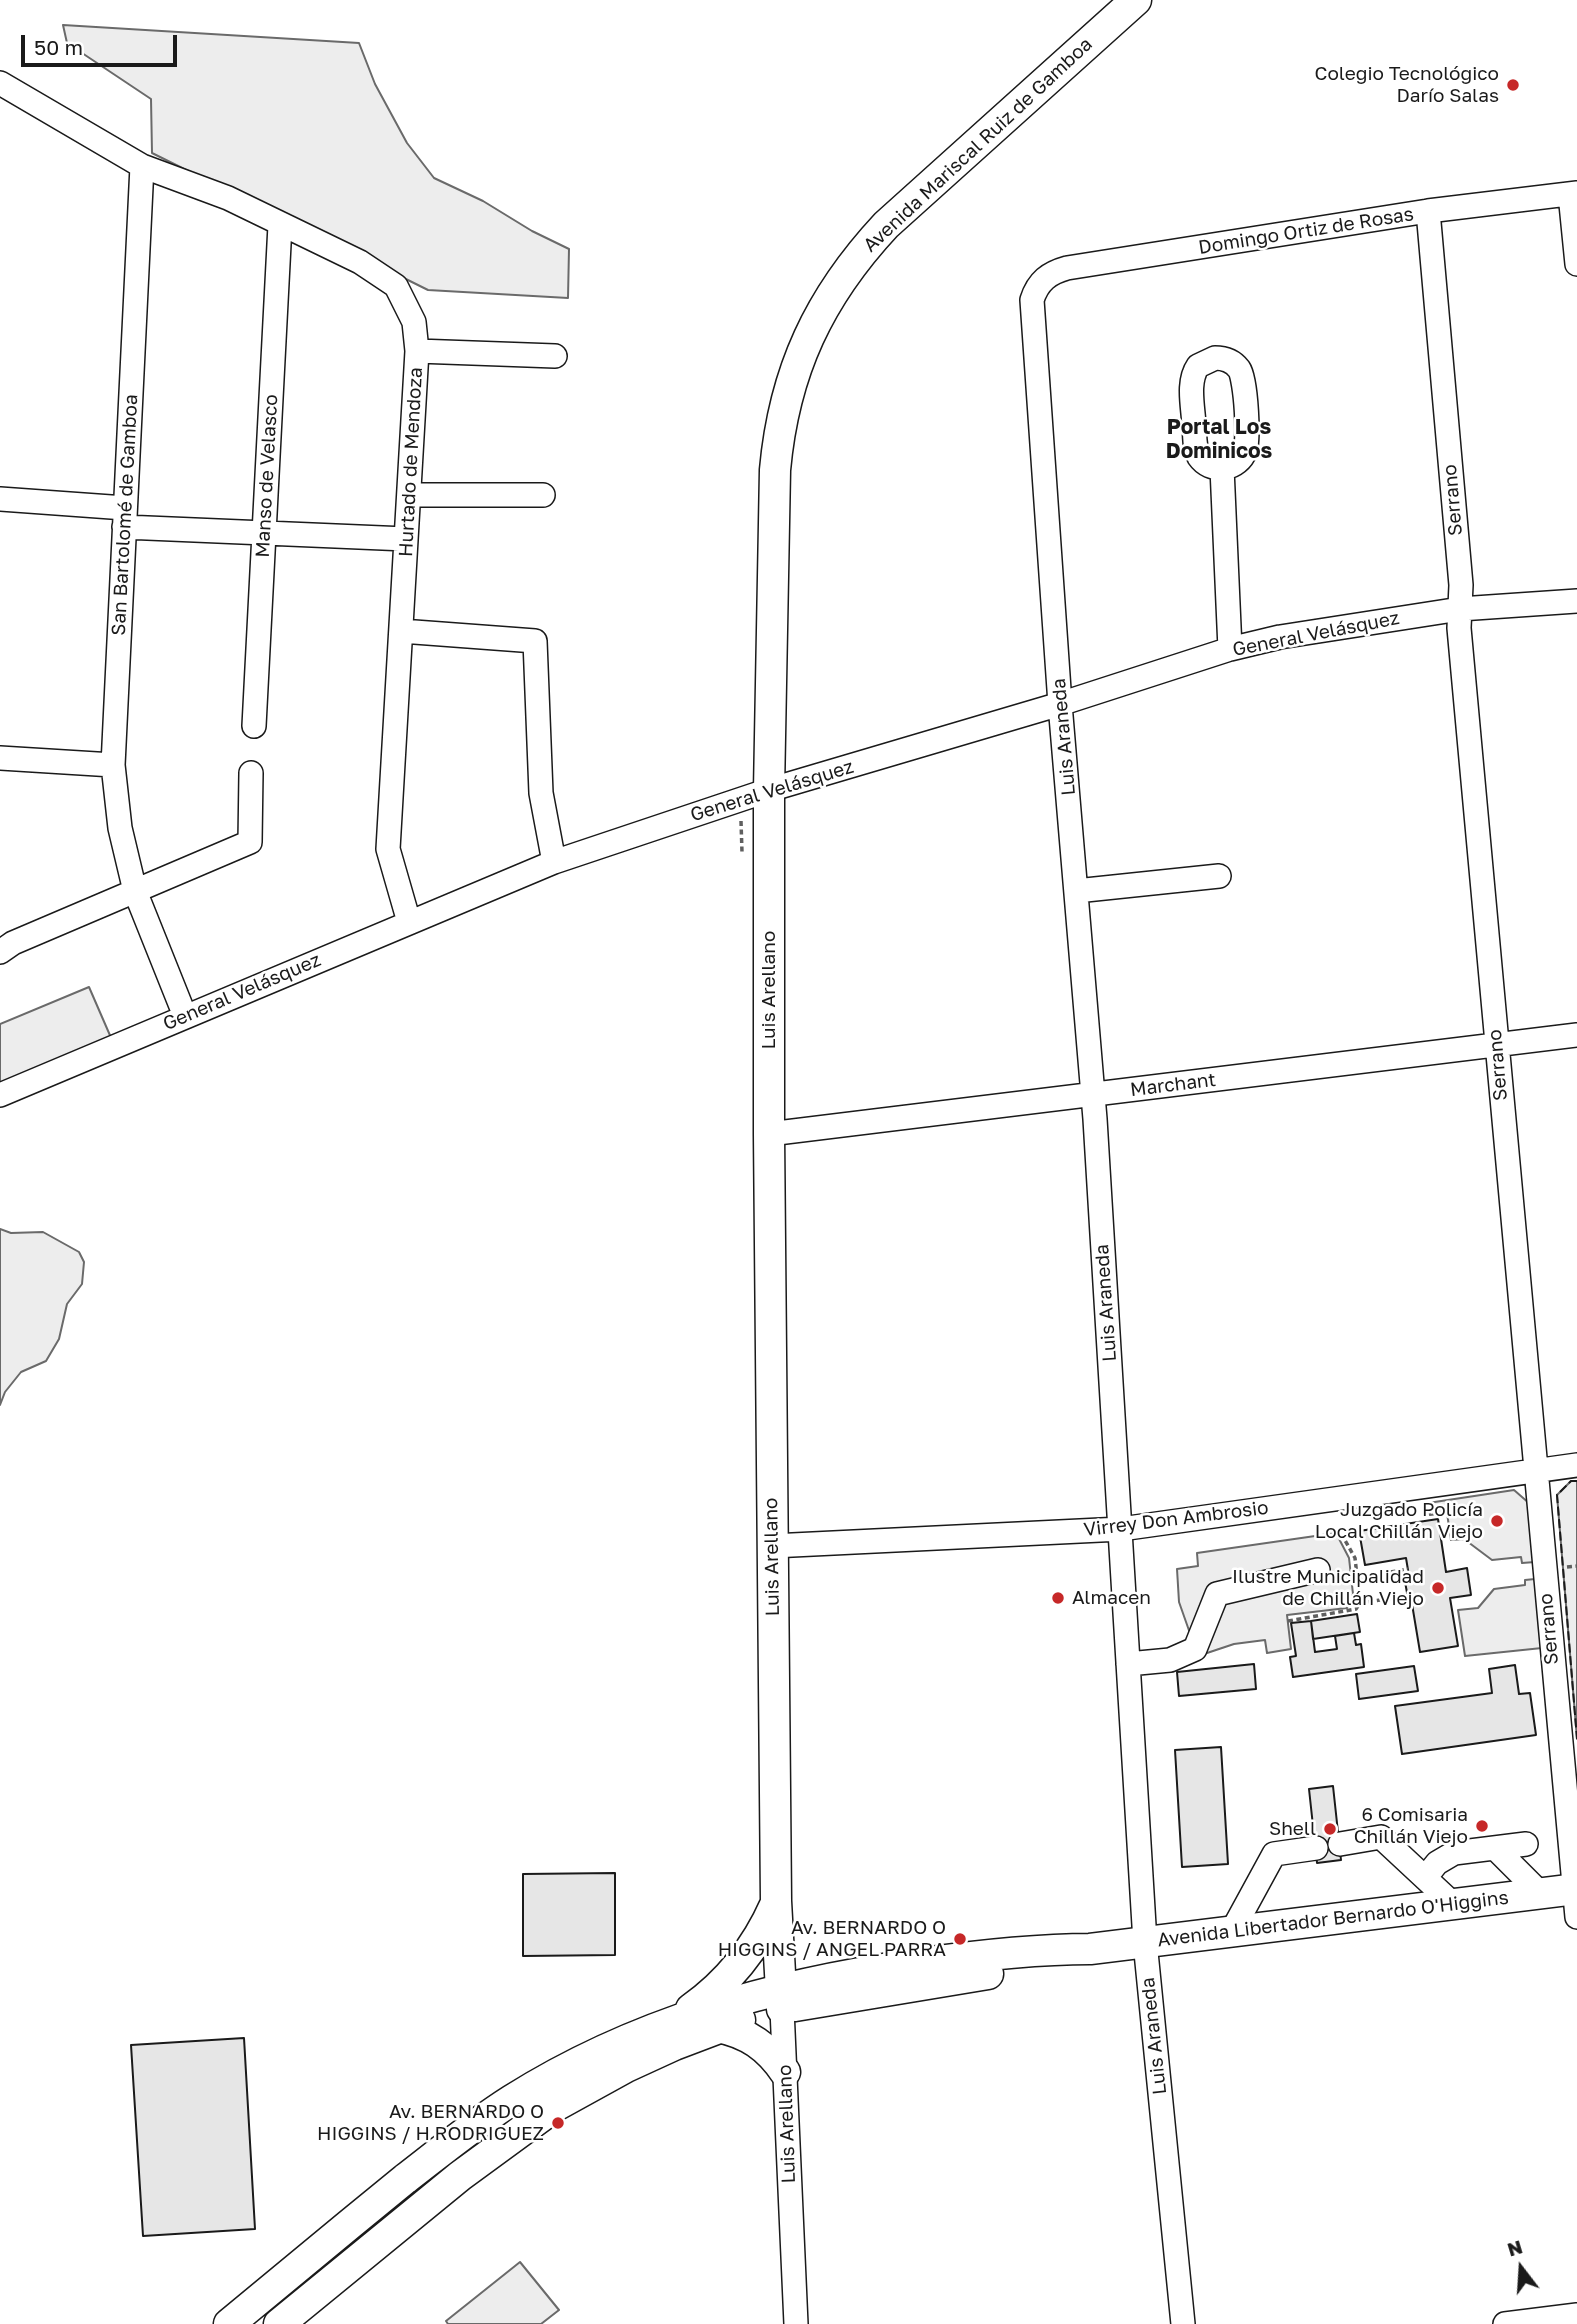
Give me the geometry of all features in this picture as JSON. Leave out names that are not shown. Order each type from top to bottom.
[{"type":"main road","name":"Avenida Mariscal Ruiz de Gamboa","points":[[755,795],[778,440],[791,381],[813,324],[846,272],[886,225],[1136,0]]},
{"type":"main road","name":"Luis Arellano","points":[[755,795],[769,1134],[776,1901],[782,1999]]},
{"type":"main road","name":"Avenida Libertador Bernardo O'Higgins","points":[[229,2324],[481,2120],[543,2081],[588,2057],[667,2023],[782,1999],[1016,1969],[1090,1949],[1541,1894],[1576,1899]]},
{"type":"main road","points":[[667,2023],[706,1998],[739,1966],[760,1935],[776,1901]]},
{"type":"main road","name":"Avenida Libertador Bernardo O'Higgins","points":[[279,2324],[460,2176],[557,2105],[626,2067],[782,1999]]},
{"type":"main road","points":[[718,2027],[756,2041],[776,2059],[785,2072]]},
{"type":"street","points":[[0,83],[142,166]]},
{"type":"street","name":"Hurtado de Mendoza","points":[[142,166],[228,198],[360,262],[396,286],[414,322],[417,351],[388,849],[409,922]]},
{"type":"street","name":"San Bartolomé de Gamboa","points":[[142,166],[113,765],[120,828],[135,891],[185,1016]]},
{"type":"street","points":[[1574,193],[1577,264]]},
{"type":"street","name":"Domingo Ortiz de Rosas","points":[[1040,283],[1056,271],[1067,268],[1429,211],[1574,193]]},
{"type":"street","name":"Serrano","points":[[1429,211],[1460,571],[1460,628],[1496,1045],[1576,1899]]},
{"type":"street","name":"Manso de Velasco","points":[[254,726],[280,225]]},
{"type":"street","name":"Luis Araneda","points":[[1040,283],[1035,291],[1031,309],[1060,704],[1093,1096],[1145,1942],[1184,2324]]},
{"type":"street","points":[[417,351],[555,356]]},
{"type":"street","points":[[1222,468],[1230,649]]},
{"type":"street","points":[[408,495],[543,495]]},
{"type":"street","points":[[0,499],[264,533],[406,539]]},
{"type":"street","name":"General Velásquez","points":[[0,1095],[554,862],[755,795],[1060,704],[1230,649],[1328,628],[1460,608],[1577,601]]},
{"type":"street","points":[[401,631],[535,641],[541,793],[554,862]]},
{"type":"street","points":[[0,758],[113,765]]},
{"type":"street","points":[[4,946],[250,842],[251,773]]},
{"type":"street","points":[[1076,891],[1219,876]]},
{"type":"street","name":"Marchant","points":[[769,1134],[1577,1035]]},
{"type":"street","name":"Virrey Don Ambrosio","points":[[772,1546],[1121,1529],[1577,1465]]},
{"type":"street","points":[[1128,1664],[1170,1660],[1195,1649],[1217,1594],[1318,1570]]},
{"type":"street","points":[[1340,1844],[1381,1837],[1454,1905]]},
{"type":"street","points":[[1425,1878],[1437,1863],[1448,1855],[1526,1844]]},
{"type":"street","points":[[1232,1931],[1274,1854],[1316,1848]]},
{"type":"street","points":[[1496,1849],[1541,1894]]},
{"type":"street","name":"Luis Arellano","points":[[782,1999],[796,2324]]},
{"type":"street","points":[[1504,2324],[1577,2315]]},
{"type":"path","points":[[742,855],[755,795]]},
{"type":"path","points":[[1288,1620],[1356,1609],[1360,1603],[1354,1558],[1342,1535]]},
{"type":"path","points":[[1357,1578],[1408,1569]]},
{"type":"path","points":[[1360,1603],[1408,1596]]},
{"type":"shaded area","points":[[63,25],[359,43],[375,84],[407,143],[434,178],[483,201],[532,231],[569,249],[568,298],[428,290],[152,153],[151,99],[67,43]]},
{"type":"shaded area","points":[[89,987],[112,1040],[0,1088],[0,1024]]},
{"type":"shaded area","points":[[0,1229],[11,1233],[43,1232],[79,1252],[84,1262],[82,1284],[67,1304],[59,1339],[46,1361],[21,1372],[5,1392],[0,1405]]},
{"type":"shaded area","points":[[1571,1481],[1577,1481],[1577,1739],[1557,1495]]},
{"type":"shaded area","points":[[1514,1490],[1530,1504],[1535,1562],[1522,1563],[1521,1557],[1492,1560],[1464,1539],[1451,1540],[1447,1513],[1430,1515],[1428,1503]]},
{"type":"shaded area","points":[[1336,1533],[1349,1558],[1353,1594],[1347,1608],[1287,1615],[1291,1649],[1267,1653],[1265,1640],[1234,1644],[1198,1656],[1179,1602],[1177,1569],[1198,1566],[1197,1553]]},
{"type":"shaded area","points":[[1535,1579],[1542,1648],[1465,1656],[1458,1610],[1478,1608],[1494,1589],[1525,1585],[1525,1580]]},
{"type":"shaded area","points":[[520,2262],[559,2310],[541,2324],[448,2324],[446,2321]]},
{"type":"building","name":"Ilustre Municipalidad de Chillán Viejo","points":[[1438,1519],[1446,1572],[1467,1568],[1471,1595],[1450,1598],[1458,1646],[1420,1652],[1404,1576],[1409,1576],[1406,1558],[1365,1565],[1359,1531]]},
{"type":"building","points":[[1357,1614],[1360,1632],[1313,1639],[1311,1621]]},
{"type":"building","points":[[1311,1621],[1315,1652],[1337,1649],[1335,1636],[1354,1633],[1356,1645],[1361,1644],[1364,1667],[1293,1677],[1290,1657],[1296,1656],[1291,1623]]},
{"type":"building","points":[[1254,1664],[1256,1689],[1179,1696],[1177,1672]]},
{"type":"building","points":[[1515,1665],[1519,1694],[1530,1693],[1536,1735],[1402,1754],[1395,1706],[1492,1693],[1489,1669]]},
{"type":"building","points":[[1414,1666],[1418,1691],[1359,1699],[1356,1674]]},
{"type":"building","points":[[1221,1747],[1228,1864],[1182,1867],[1175,1750]]},
{"type":"building","points":[[1333,1786],[1341,1860],[1317,1863],[1309,1789]]},
{"type":"building","points":[[615,1873],[615,1955],[523,1956],[523,1874]]},
{"type":"building","points":[[244,2038],[255,2229],[143,2236],[131,2045]]},
{"type":"fence","points":[[1577,1481],[1571,1481],[1557,1495],[1577,1739]]},
{"type":"place","name":"Colegio Tecnológico Darío Salas","points":[[1513,85]]},
{"type":"place","name":"Juzgado Policía Local Chillán Viejo","points":[[1497,1521]]},
{"type":"place","name":"Ilustre Municipalidad de Chillán Viejo","points":[[1438,1588]]},
{"type":"place","name":"Almacen","points":[[1058,1598]]},
{"type":"place","name":"6 Comisaria Chillán Viejo","points":[[1482,1826]]},
{"type":"place","name":"Shell","points":[[1330,1829]]},
{"type":"place","name":"Av. BERNARDO O HIGGINS / ANGEL PARRA","points":[[960,1939]]},
{"type":"place","name":"Av. BERNARDO O HIGGINS / H RODRIGUEZ","points":[[558,2123]]},
{"type":"district","name":"Portal Los Dominicos","points":[[1219,439]]}]
